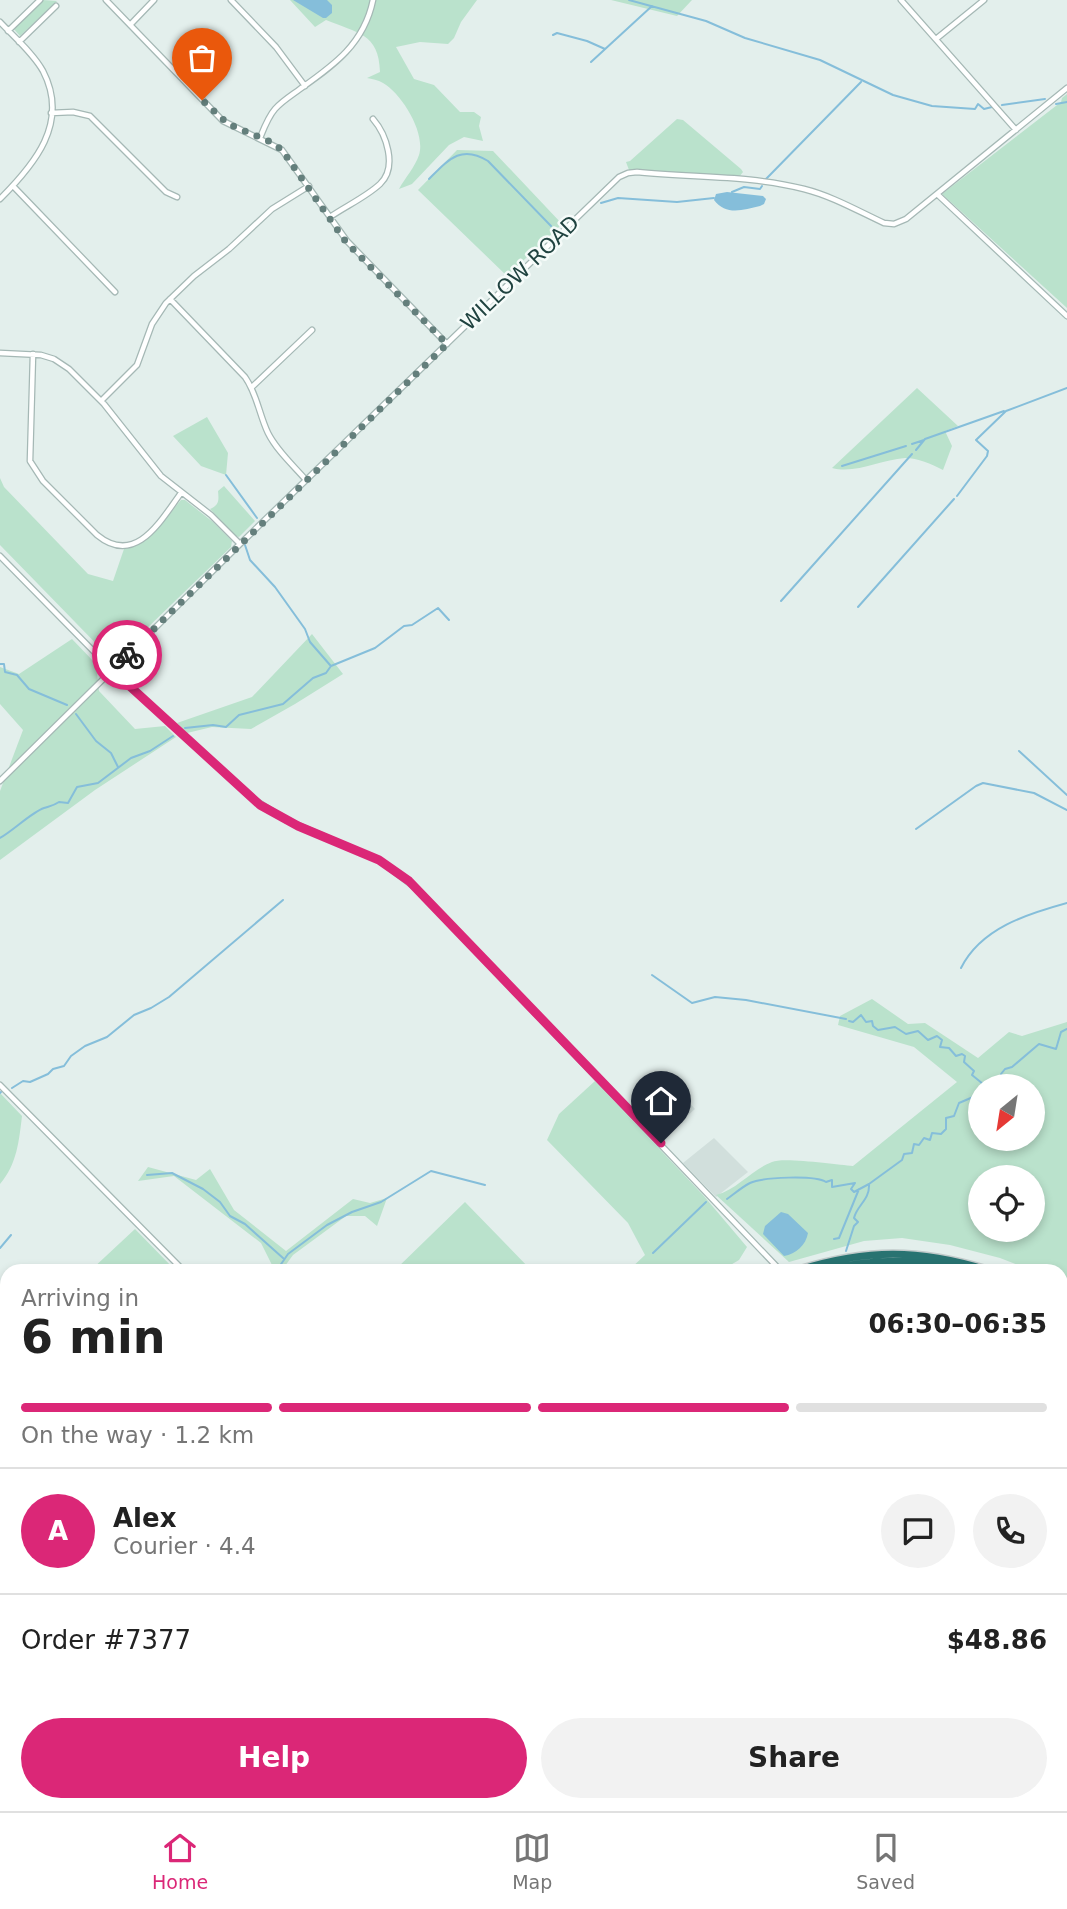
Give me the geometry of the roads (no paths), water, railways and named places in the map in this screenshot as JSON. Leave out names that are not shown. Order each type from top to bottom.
[{"type":"highway","points":[[823,1264],[860,1255],[903,1254],[962,1264]]},
{"type":"highway","points":[[852,1264],[895,1261],[935,1264]]},
{"type":"street","points":[[8,31],[40,0]]},
{"type":"street","points":[[106,0],[217,115],[228,124],[282,150],[346,242],[447,344]]},
{"type":"street","points":[[130,25],[154,0]]},
{"type":"street","points":[[230,0],[276,47],[304,86]]},
{"type":"street","points":[[260,138],[275,109],[348,52],[363,29],[373,0]]},
{"type":"street","points":[[901,0],[1016,130]]},
{"type":"street","points":[[936,39],[984,0]]},
{"type":"street","points":[[19,42],[56,6]]},
{"type":"street","points":[[0,22],[42,71],[47,84],[51,113],[48,134],[40,153],[0,200]]},
{"type":"street","name":"WILLOW ROAD","points":[[0,781],[606,188],[628,173],[736,179],[798,188],[889,224],[899,223],[1067,88]]},
{"type":"street","points":[[51,113],[73,112],[90,116],[166,192],[177,197]]},
{"type":"street","points":[[330,217],[384,179],[388,164],[387,148],[382,130],[373,119]]},
{"type":"street","points":[[13,186],[115,292]]},
{"type":"street","points":[[101,401],[137,365],[152,324],[170,299],[272,209],[309,186]]},
{"type":"street","points":[[937,194],[1067,316]]},
{"type":"street","points":[[170,299],[252,387],[272,439],[306,480]]},
{"type":"street","points":[[252,387],[312,330]]},
{"type":"street","points":[[0,353],[33,354],[62,363],[101,401],[147,462],[181,493],[211,515],[240,544]]},
{"type":"street","points":[[33,354],[30,461],[37,475],[97,535],[119,545],[131,545],[143,540],[181,493]]},
{"type":"street","points":[[0,556],[112,670],[260,805],[298,826],[379,860],[409,881],[774,1264]]},
{"type":"street","points":[[0,1085],[177,1264]]},
{"type":"water","points":[[293,0],[327,0],[332,5],[332,13],[323,18]]},
{"type":"water","points":[[727,192],[763,196],[766,199],[760,206],[729,210],[714,200],[716,194]]},
{"type":"water","points":[[781,1212],[788,1214],[808,1233],[800,1248],[784,1256],[763,1234],[765,1226]]},
{"type":"waterway","points":[[629,0],[706,21],[745,38],[820,60],[893,95],[932,106],[975,109],[978,104],[984,109],[992,107]]},
{"type":"waterway","points":[[591,62],[652,6]]},
{"type":"waterway","points":[[553,35],[557,33],[587,41],[605,49]]},
{"type":"waterway","points":[[766,179],[861,82]]},
{"type":"waterway","points":[[1002,105],[1045,99]]},
{"type":"waterway","points":[[1056,104],[1067,102]]},
{"type":"waterway","points":[[429,179],[456,156],[478,156],[488,161],[551,226]]},
{"type":"waterway","points":[[732,192],[744,187],[760,189],[762,186]]},
{"type":"waterway","points":[[601,203],[618,198],[677,202],[714,198]]},
{"type":"waterway","points":[[957,496],[987,456],[988,451],[976,440],[1006,411],[1067,388]]},
{"type":"waterway","points":[[916,450],[925,439],[1004,411]]},
{"type":"waterway","points":[[912,444],[924,440]]},
{"type":"waterway","points":[[842,466],[906,446]]},
{"type":"waterway","points":[[781,601],[912,454]]},
{"type":"waterway","points":[[226,475],[257,518]]},
{"type":"waterway","points":[[858,607],[954,499]]},
{"type":"waterway","points":[[245,545],[250,560],[275,587],[305,629],[310,642],[330,665]]},
{"type":"waterway","points":[[185,728],[213,725],[226,727],[239,715],[283,704],[313,678],[326,673],[331,666],[375,648],[404,626],[412,625],[438,608],[449,620]]},
{"type":"waterway","points":[[0,664],[4,664],[5,672],[17,675],[29,689],[67,705]]},
{"type":"waterway","points":[[76,714],[96,741],[111,753],[118,767]]},
{"type":"waterway","points":[[0,838],[39,810],[59,802],[68,803],[77,787],[98,783],[131,758],[150,751],[173,736]]},
{"type":"waterway","points":[[1019,751],[1067,795]]},
{"type":"waterway","points":[[916,829],[983,783],[1034,793],[1067,810]]},
{"type":"waterway","points":[[12,1088],[23,1081],[30,1082],[64,1066],[71,1056],[85,1046],[107,1037],[134,1015],[169,997],[283,900]]},
{"type":"waterway","points":[[961,968],[980,943],[1006,925],[1067,903]]},
{"type":"waterway","points":[[652,975],[692,1003],[715,997],[746,1000],[846,1019]]},
{"type":"waterway","points":[[849,1021],[853,1022],[861,1015],[866,1022],[872,1021],[878,1030],[895,1027],[906,1034],[918,1031],[928,1040],[937,1036],[942,1040],[940,1047],[949,1048],[956,1056],[965,1056],[964,1062],[974,1071],[972,1074]]},
{"type":"waterway","points":[[1001,1074],[1039,1044],[1056,1049],[1061,1032],[1067,1029]]},
{"type":"waterway","points":[[727,1199],[750,1183],[777,1178],[811,1178],[826,1182],[832,1180],[832,1187],[855,1183],[851,1189],[854,1192],[902,1160],[904,1154],[912,1153],[914,1144],[919,1145],[924,1138],[930,1140],[932,1133],[941,1134],[946,1129],[946,1118],[954,1116],[959,1103],[968,1099]]},
{"type":"waterway","points":[[281,1264],[288,1254],[327,1225],[352,1212],[381,1202],[431,1171],[485,1185]]},
{"type":"waterway","points":[[147,1175],[172,1173],[203,1189],[220,1202],[230,1216],[245,1224],[283,1258]]},
{"type":"waterway","points":[[846,1251],[854,1226],[858,1222],[854,1218],[869,1190],[869,1184]]},
{"type":"waterway","points":[[834,1239],[839,1238],[859,1189]]},
{"type":"waterway","points":[[653,1253],[706,1202]]},
{"type":"waterway","points":[[0,1248],[11,1235]]}]
